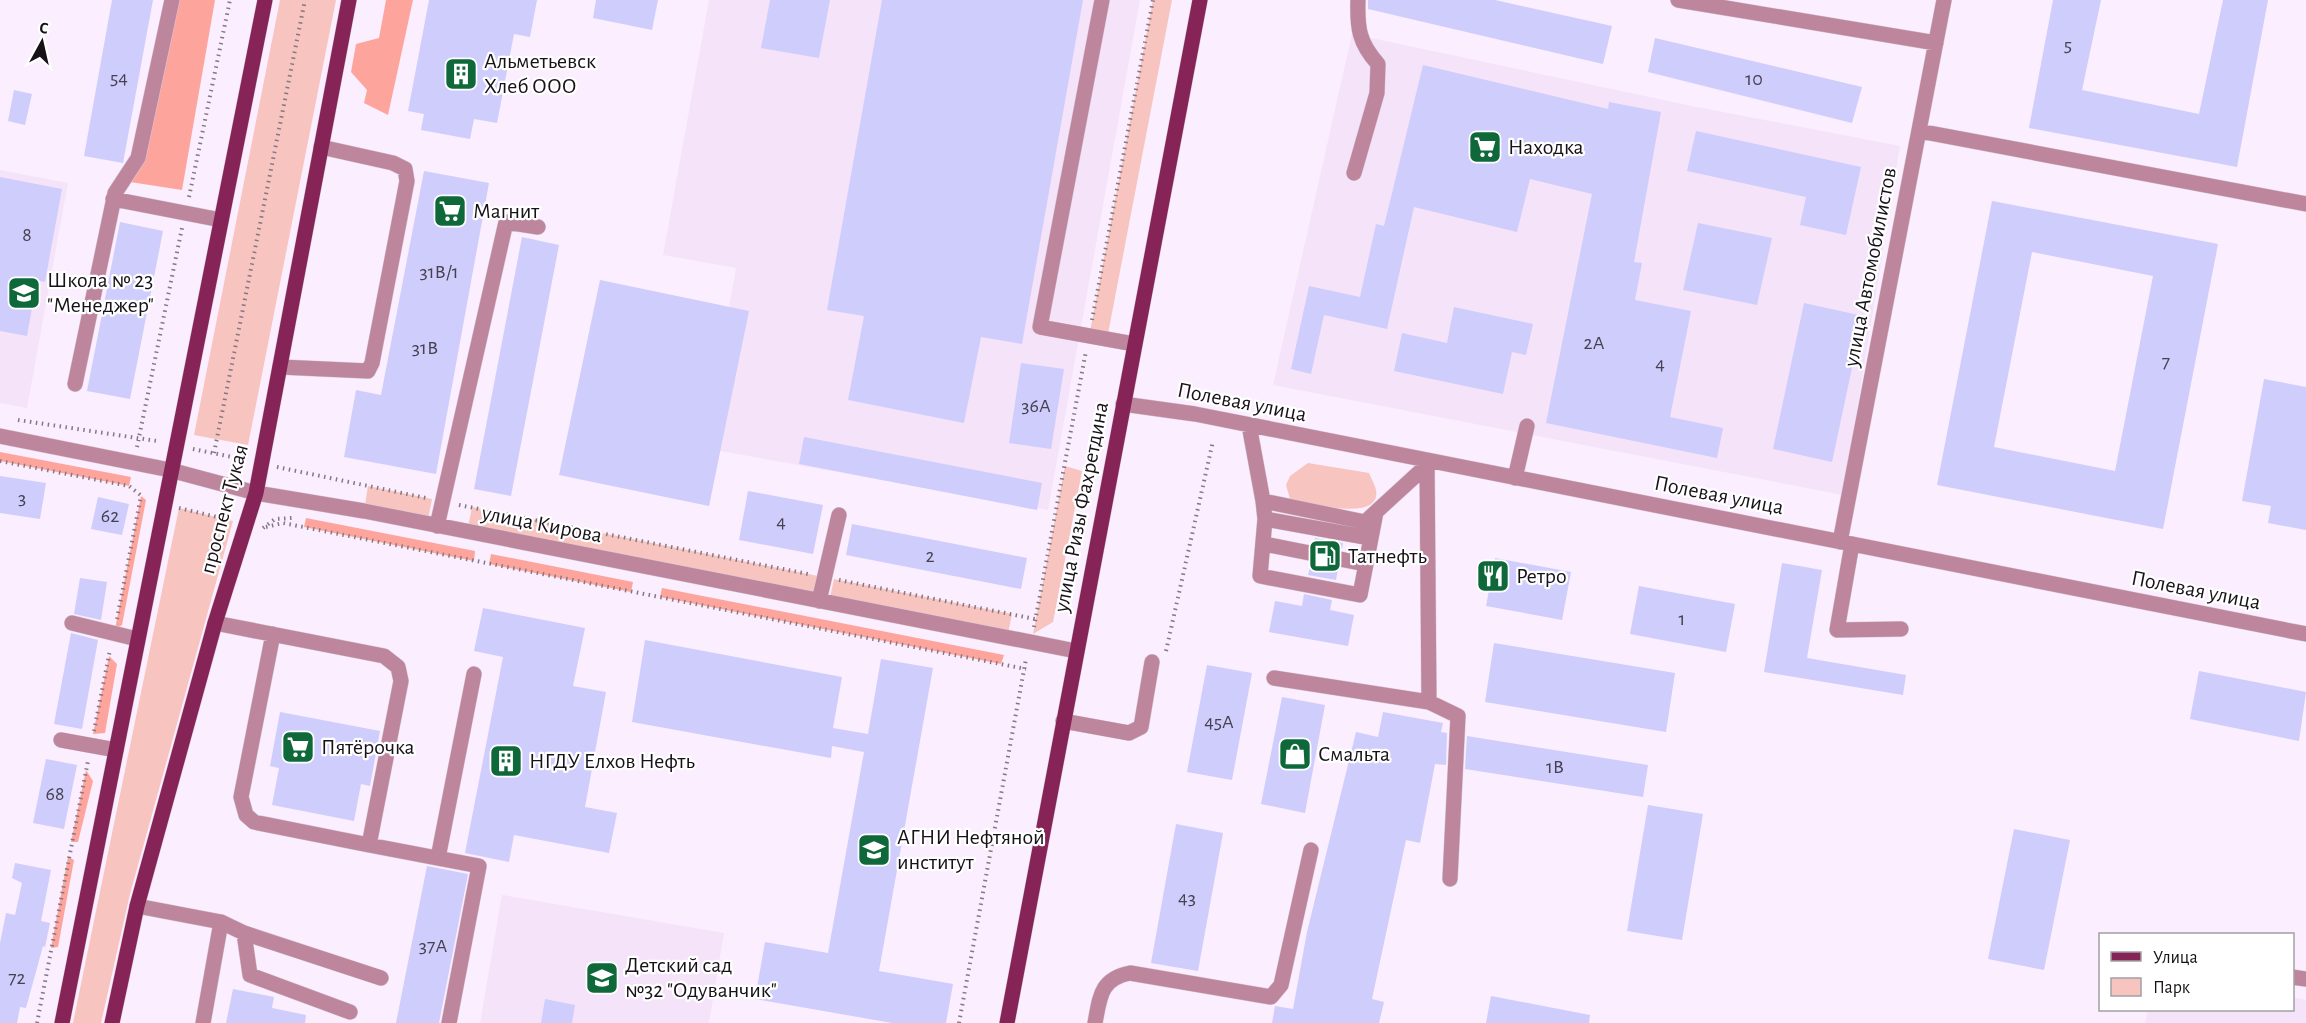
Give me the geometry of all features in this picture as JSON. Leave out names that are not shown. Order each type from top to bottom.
[{"type":"main road","points":[[62,1023],[265,0]]},
{"type":"main road","name":"проспект Тукая","points":[[112,1023],[137,906],[216,623],[256,493],[349,0]]},
{"type":"main road","name":"улица Ризы Фахретдина","points":[[1007,1023],[1200,0]]},
{"type":"street","points":[[75,384],[113,199],[138,158],[172,0]]},
{"type":"street","points":[[1102,0],[1040,327],[1134,344]]},
{"type":"street","points":[[1354,173],[1377,93],[1378,64],[1364,49],[1357,22],[1358,0]]},
{"type":"street","points":[[1678,0],[1936,43]]},
{"type":"street","name":"улица Автомобилистов","points":[[1901,629],[1837,630],[1846,543],[1944,0]]},
{"type":"street","points":[[1919,131],[2306,204]]},
{"type":"street","points":[[280,367],[368,371],[372,363],[407,181],[405,169],[393,163],[321,147]]},
{"type":"street","points":[[113,199],[221,220]]},
{"type":"street","points":[[437,526],[506,222],[538,227]]},
{"type":"street","name":"Полевая улица","points":[[1123,404],[1249,425],[1426,464],[1515,478],[2306,634]]},
{"type":"street","points":[[1249,425],[1265,519],[1260,576],[1360,595],[1376,512]]},
{"type":"street","points":[[1515,478],[1527,426]]},
{"type":"street","name":"улица Кирова","points":[[0,436],[170,470],[256,493],[437,526],[1076,651]]},
{"type":"street","points":[[1263,501],[1365,522],[1426,464]]},
{"type":"street","points":[[1426,464],[1429,702]]},
{"type":"street","points":[[819,601],[839,515]]},
{"type":"street","points":[[1265,519],[1370,538]]},
{"type":"street","points":[[1264,544],[1365,564]]},
{"type":"street","points":[[72,623],[137,639]]},
{"type":"street","points":[[216,623],[384,656],[398,667],[401,681],[369,844]]},
{"type":"street","points":[[273,634],[242,807],[254,822],[478,866],[449,1023]]},
{"type":"street","points":[[1063,721],[1130,733],[1141,727],[1152,663]]},
{"type":"street","points":[[438,858],[474,674]]},
{"type":"street","points":[[1274,678],[1429,702],[1458,716],[1450,879]]},
{"type":"street","points":[[61,740],[116,750]]},
{"type":"street","points":[[1095,1023],[1100,997],[1106,984],[1116,976],[1130,973],[1271,997],[1281,985],[1311,850]]},
{"type":"street","points":[[137,906],[221,922],[244,933],[381,978]]},
{"type":"street","points":[[203,1023],[221,922]]},
{"type":"street","points":[[244,933],[250,975],[350,1012]]},
{"type":"path","points":[[214,453],[305,0]]},
{"type":"path","points":[[12,418],[157,441]]},
{"type":"path","points":[[1152,663],[1164,658],[1213,441]]},
{"type":"path","points":[[191,448],[242,459]]},
{"type":"path","points":[[0,461],[129,486],[146,500]]},
{"type":"path","points":[[275,466],[1035,619]]},
{"type":"path","points":[[179,508],[233,521]]},
{"type":"path","points":[[263,528],[283,523],[1026,669]]},
{"type":"path","points":[[959,1023],[1028,660]]},
{"type":"shaded area","points":[[178,0],[215,0],[182,190],[130,182]]},
{"type":"shaded area","points":[[386,0],[413,0],[388,115],[364,103],[367,90],[351,72],[356,44],[379,38]]},
{"type":"shaded area","points":[[709,0],[1140,0],[1048,510],[704,448],[736,268],[663,255]]},
{"type":"shaded area","points":[[1352,34],[1692,106],[1900,146],[1843,495],[1273,385]]},
{"type":"shaded area","name":"Школа № 23 \"Менеджер\"","points":[[0,170],[68,183],[27,408],[0,403]]},
{"type":"shaded area","points":[[0,452],[131,477],[129,486],[0,461]]},
{"type":"shaded area","points":[[141,496],[146,500],[122,625],[115,629]]},
{"type":"shaded area","points":[[306,518],[475,551],[474,561],[304,527]]},
{"type":"shaded area","points":[[491,554],[633,582],[631,592],[489,564]]},
{"type":"shaded area","points":[[662,588],[1004,655],[1001,664],[660,597]]},
{"type":"shaded area","points":[[109,656],[117,664],[105,733],[93,734]]},
{"type":"shaded area","points":[[86,770],[93,781],[78,842],[71,842]]},
{"type":"shaded area","points":[[68,857],[74,860],[58,947],[51,948]]},
{"type":"shaded area","name":"Детский сад №32 \"Одуванчик\"","points":[[502,895],[724,933],[709,1023],[480,1023]]},
{"type":"shaded area","points":[[2294,997],[2306,1000],[2306,1023],[2145,1023],[2148,1011],[2294,1011]]},
{"type":"green space","points":[[280,0],[336,0],[248,445],[194,435]]},
{"type":"green space","points":[[1153,0],[1172,0],[1107,339],[1089,337]]},
{"type":"green space","points":[[1308,463],[1369,473],[1376,490],[1375,500],[1367,506],[1356,509],[1290,499],[1286,485],[1290,476]]},
{"type":"green space","points":[[1065,466],[1082,471],[1053,622],[1033,634]]},
{"type":"green space","points":[[368,486],[432,499],[427,524],[364,511]]},
{"type":"green space","points":[[472,507],[818,576],[813,599],[467,532]]},
{"type":"green space","points":[[179,508],[233,521],[130,894],[101,1023],[73,1023]]},
{"type":"green space","points":[[834,579],[1012,614],[1007,638],[829,602]]},
{"type":"building","points":[[112,0],[153,0],[123,163],[84,156]]},
{"type":"building","name":"Альметьевск Хлеб ООО","points":[[429,0],[537,0],[530,37],[514,34],[497,123],[474,119],[470,139],[421,130],[424,114],[408,111]]},
{"type":"building","points":[[596,0],[658,0],[652,30],[593,18]]},
{"type":"building","points":[[770,0],[830,0],[819,58],[761,48]]},
{"type":"building","points":[[882,0],[1083,0],[1022,344],[981,337],[964,423],[848,400],[864,316],[827,310]]},
{"type":"building","points":[[1368,0],[1495,0],[1612,26],[1603,64],[1368,9]]},
{"type":"building","points":[[2053,0],[2101,0],[2082,90],[2199,114],[2223,0],[2268,0],[2237,167],[2029,128]]},
{"type":"building","points":[[1655,38],[1862,87],[1852,123],[1648,72]]},
{"type":"building","points":[[1423,65],[1608,109],[1609,102],[1661,112],[1634,262],[1642,263],[1635,300],[1691,311],[1670,417],[1723,428],[1717,458],[1546,423],[1592,194],[1530,179],[1517,232],[1414,207],[1387,329],[1324,315],[1311,374],[1291,369],[1309,286],[1360,297],[1376,224],[1384,226]]},
{"type":"building","points":[[14,90],[32,94],[25,125],[8,121]]},
{"type":"building","points":[[1696,131],[1861,167],[1846,235],[1800,225],[1806,197],[1687,171]]},
{"type":"building","points":[[424,171],[489,183],[436,474],[344,457],[356,390],[381,395]]},
{"type":"building","name":"Школа № 23 \"Менеджер\"","points":[[0,177],[62,189],[45,282],[37,280],[27,336],[0,331]]},
{"type":"building","points":[[1992,201],[2218,244],[2163,529],[1937,485]],"holes":[[[2032,252],[2153,276],[2115,471],[1994,447]]]},
{"type":"building","points":[[120,222],[163,231],[130,399],[87,391]]},
{"type":"building","points":[[1698,223],[1772,238],[1757,305],[1683,290]]},
{"type":"building","points":[[522,237],[559,245],[511,496],[474,489]]},
{"type":"building","points":[[600,280],[749,311],[709,506],[559,475]]},
{"type":"building","points":[[1804,303],[1863,316],[1832,462],[1773,449]]},
{"type":"building","points":[[1454,307],[1533,324],[1526,355],[1512,352],[1503,394],[1394,371],[1402,333],[1447,343]]},
{"type":"building","points":[[1021,363],[1064,369],[1051,449],[1009,443]]},
{"type":"building","points":[[2264,379],[2306,387],[2306,530],[2268,523],[2271,506],[2242,501]]},
{"type":"building","points":[[804,437],[1042,483],[1037,510],[799,464]]},
{"type":"building","points":[[0,476],[46,483],[40,519],[0,513]]},
{"type":"building","points":[[748,491],[823,505],[813,554],[739,540]]},
{"type":"building","points":[[98,497],[129,504],[122,535],[91,529]]},
{"type":"building","points":[[852,524],[1027,558],[1021,589],[846,555]]},
{"type":"building","points":[[1315,538],[1343,543],[1342,549],[1314,544]]},
{"type":"building","points":[[1495,558],[1571,572],[1562,620],[1486,606]]},
{"type":"building","points":[[1311,563],[1338,569],[1336,580],[1308,575]]},
{"type":"building","points":[[1782,563],[1822,570],[1807,658],[1906,675],[1903,695],[1764,672]]},
{"type":"building","points":[[80,578],[107,582],[101,620],[74,614]]},
{"type":"building","points":[[1639,586],[1735,604],[1726,652],[1630,634]]},
{"type":"building","points":[[1304,594],[1332,600],[1330,610],[1354,615],[1348,646],[1269,632],[1275,601],[1302,606]]},
{"type":"building","points":[[483,608],[585,628],[573,686],[606,692],[585,807],[617,813],[609,853],[514,835],[509,862],[465,853],[503,657],[474,651]]},
{"type":"building","points":[[71,633],[98,640],[82,729],[54,724]]},
{"type":"building","name":"АГНИ Нефтяной институт","points":[[645,640],[842,677],[833,728],[868,734],[881,659],[933,668],[879,971],[953,984],[946,1023],[892,1023],[755,999],[765,942],[828,953],[864,752],[832,746],[831,758],[632,722]]},
{"type":"building","points":[[1494,643],[1675,673],[1666,732],[1485,702]]},
{"type":"building","points":[[1207,665],[1252,673],[1232,780],[1187,772]]},
{"type":"building","points":[[2199,671],[2306,692],[2299,741],[2190,719]]},
{"type":"building","points":[[1282,697],[1325,705],[1305,813],[1261,804]]},
{"type":"building","points":[[280,712],[380,731],[370,786],[361,784],[354,821],[272,805],[279,768],[270,766]]},
{"type":"building","points":[[1383,712],[1443,723],[1441,732],[1447,733],[1446,765],[1435,764],[1420,843],[1406,840],[1372,999],[1384,1002],[1379,1023],[1272,1023],[1275,1006],[1293,1009],[1307,932],[1356,732],[1378,737]]},
{"type":"building","points":[[1467,736],[1648,765],[1643,797],[1465,769]]},
{"type":"building","points":[[46,759],[77,765],[64,829],[33,823]]},
{"type":"building","points":[[1648,805],[1703,814],[1682,940],[1627,931]]},
{"type":"building","points":[[1176,824],[1223,833],[1198,971],[1151,963]]},
{"type":"building","points":[[2014,829],[2070,840],[2044,970],[1988,959]]},
{"type":"building","points":[[15,863],[51,870],[41,921],[50,923],[26,1008],[20,1007],[17,1023],[0,1023],[0,943],[6,913],[15,915],[22,883],[12,878]]},
{"type":"building","points":[[427,866],[468,874],[439,1023],[396,1023]]},
{"type":"building","points":[[233,989],[274,997],[272,1008],[306,1015],[305,1023],[226,1023]]},
{"type":"building","points":[[1491,996],[1590,1015],[1589,1023],[1486,1023]]},
{"type":"building","points":[[545,999],[575,1005],[572,1023],[541,1023]]},
{"type":"place","name":"Альметьевск Хлеб ООО","points":[[461,74]]},
{"type":"place","name":"Находка","points":[[1485,147]]},
{"type":"place","name":"Магнит","points":[[450,211]]},
{"type":"place","name":"Школа № 23 \"Менеджер\"","points":[[24,293]]},
{"type":"place","name":"Татнефть","points":[[1325,556]]},
{"type":"place","name":"Ретро","points":[[1493,576]]},
{"type":"place","name":"Пятёрочка","points":[[298,747]]},
{"type":"place","name":"Смальта","points":[[1295,754]]},
{"type":"place","name":"НГДУ Елхов Нефть","points":[[506,761]]},
{"type":"place","name":"АГНИ Нефтяной институт","points":[[874,850]]},
{"type":"place","name":"Детский сад №32 \"Одуванчик\"","points":[[602,978]]}]
